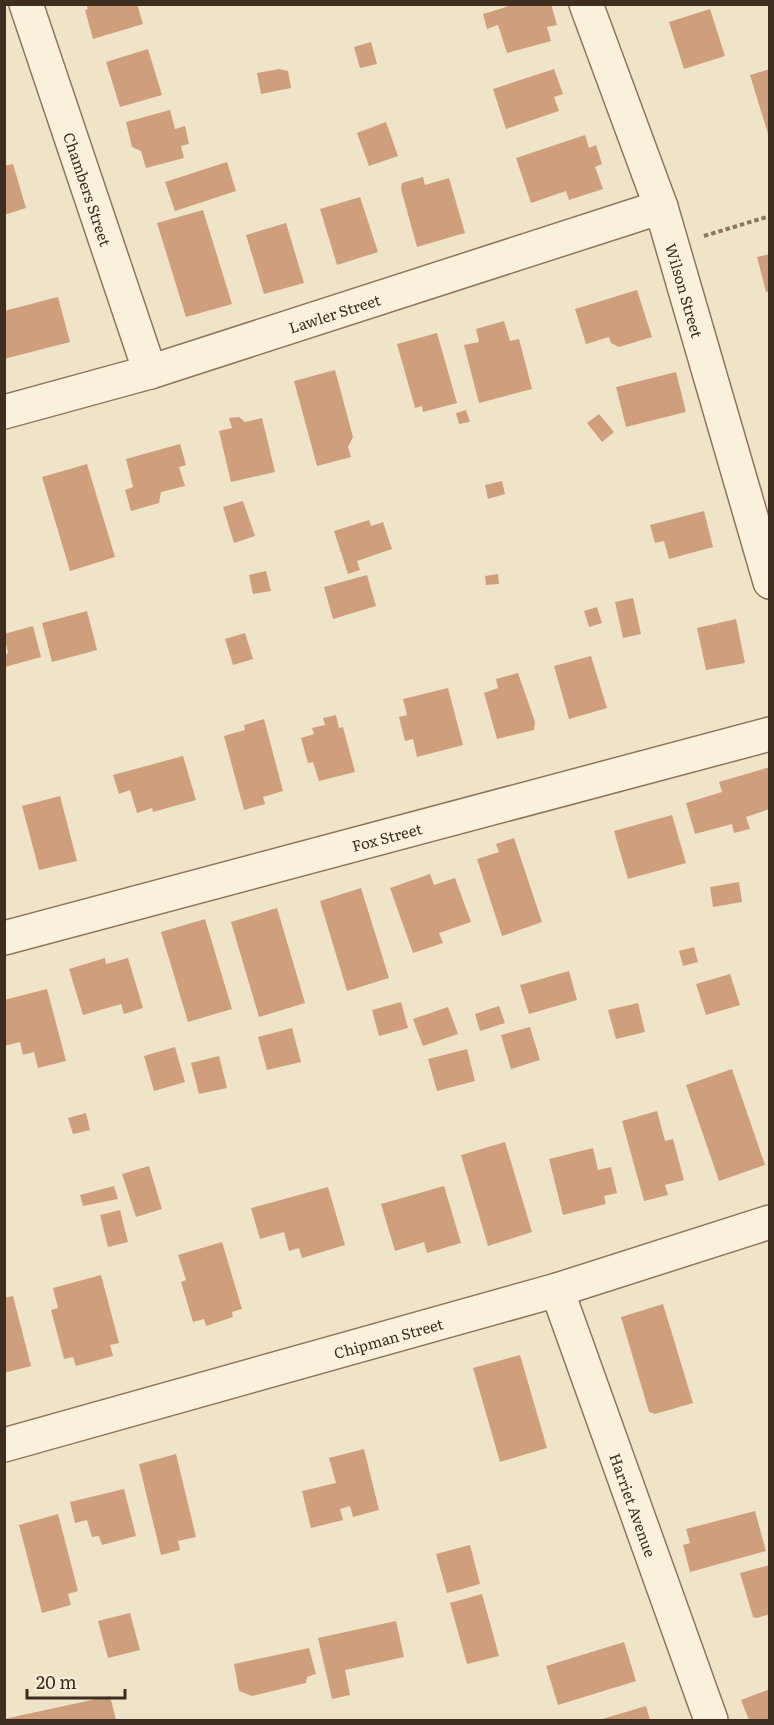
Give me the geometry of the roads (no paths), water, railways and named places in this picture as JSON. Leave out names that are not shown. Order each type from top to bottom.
[{"type":"street","name":"Chambers Street","points":[[26,4],[150,372]]},
{"type":"street","name":"Wilson Street","points":[[586,4],[661,207],[770,582]]},
{"type":"street","name":"Lawler Street","points":[[4,412],[150,372],[661,207]]},
{"type":"street","name":"Fox Street","points":[[4,938],[770,734]]},
{"type":"street","name":"Chipman Street","points":[[4,1445],[557,1290],[770,1222]]},
{"type":"street","name":"Harriet Avenue","points":[[557,1290],[711,1720]]}]
